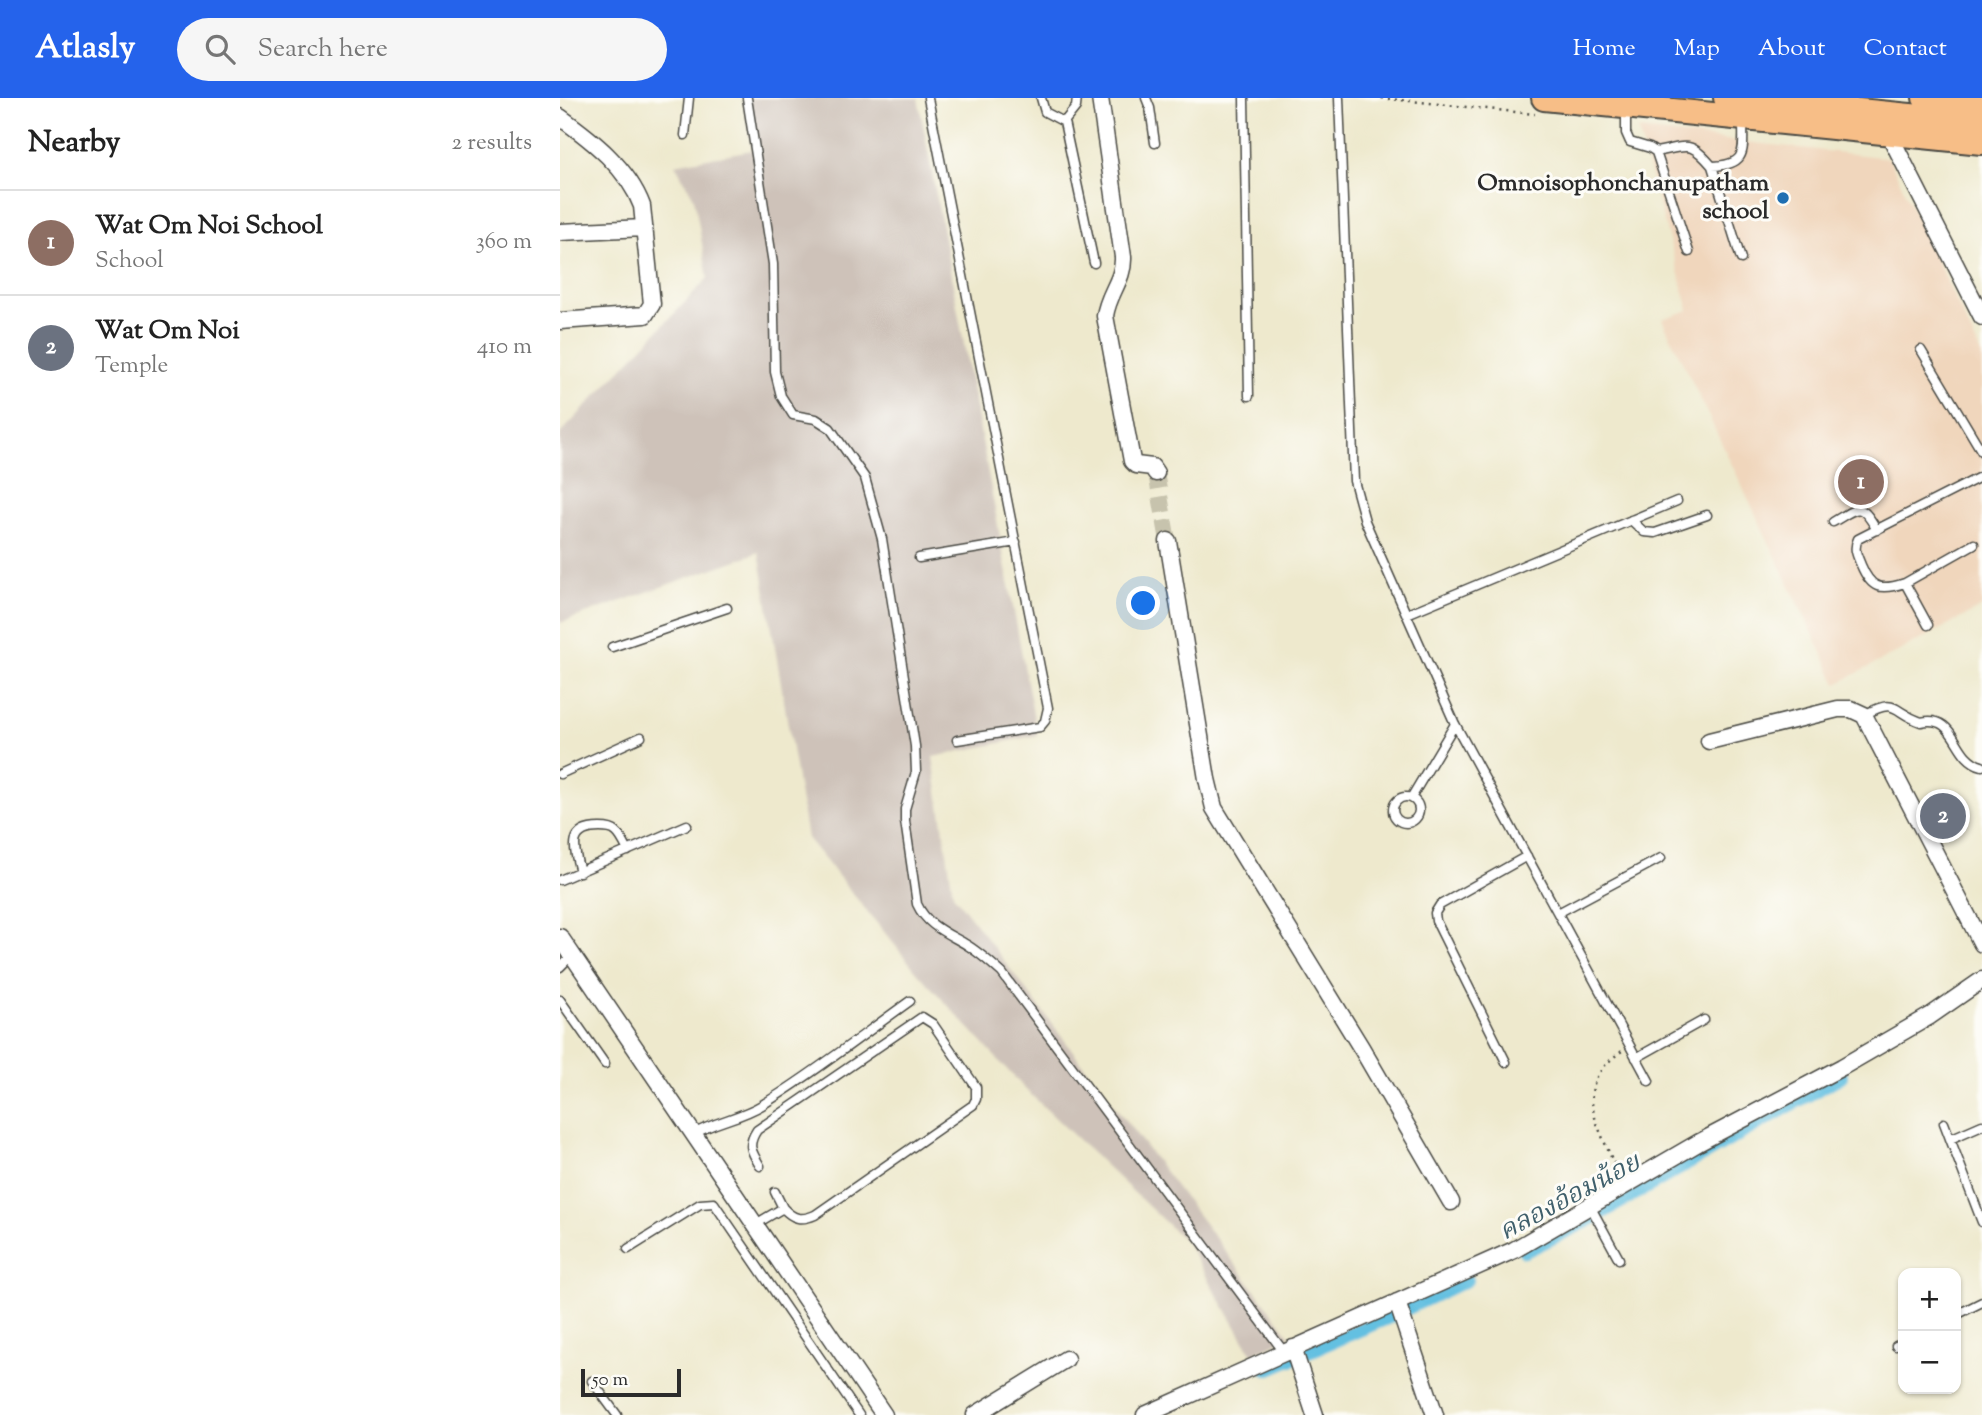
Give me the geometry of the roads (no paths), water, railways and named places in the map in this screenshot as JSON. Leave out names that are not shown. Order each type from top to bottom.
[{"type":"main road","points":[[1544,98],[1626,106],[1752,110],[1981,136]]},
{"type":"main road","points":[[1726,98],[1752,110],[1888,132],[1981,136]]},
{"type":"main road","points":[[1925,98],[1982,104]]},
{"type":"street","points":[[1100,98],[1124,257],[1124,271],[1107,303],[1105,316],[1132,461],[1136,465],[1152,467],[1156,473]]},
{"type":"street","points":[[560,117],[590,139],[622,173],[637,194],[642,206],[652,304],[645,315],[560,321]]},
{"type":"street","points":[[1888,132],[1982,317]]},
{"type":"street","points":[[560,232],[644,228]]},
{"type":"street","points":[[1168,541],[1214,808],[1362,1049],[1451,1202]]},
{"type":"street","points":[[1709,741],[1838,709],[1851,709],[1864,715],[1982,944]]},
{"type":"street","points":[[560,937],[566,961],[692,1135],[884,1415]]},
{"type":"street","points":[[1145,1415],[1399,1309],[1514,1250],[1594,1213],[1698,1143],[1842,1067],[1930,1016],[1982,980]]},
{"type":"street","points":[[1399,1309],[1435,1415]]},
{"type":"street","points":[[1292,1353],[1315,1415]]},
{"type":"street","points":[[975,1415],[1066,1359]]},
{"type":"lane","points":[[685,135],[689,98]]},
{"type":"lane","points":[[747,98],[773,264],[775,372],[781,396],[793,415],[816,419],[830,428],[865,478],[882,538],[915,746],[916,772],[905,809],[905,821],[917,904],[922,915],[931,924],[981,955],[1002,973],[1292,1353]]},
{"type":"lane","points":[[929,98],[1048,708],[1045,721],[1040,727],[957,740]]},
{"type":"lane","points":[[1041,98],[1045,111],[1064,122],[1094,263]]},
{"type":"lane","points":[[1064,122],[1076,107],[1077,98]]},
{"type":"lane","points":[[1146,98],[1155,143]]},
{"type":"lane","points":[[1244,98],[1249,396]]},
{"type":"lane","points":[[1339,98],[1354,481],[1365,521],[1455,724],[1649,1081]]},
{"type":"lane","points":[[1626,106],[1626,133],[1630,142],[1656,152],[1690,146],[1698,150],[1712,166],[1741,259]]},
{"type":"lane","points":[[1712,166],[1734,164],[1740,159],[1752,110]]},
{"type":"lane","points":[[1656,152],[1689,252]]},
{"type":"lane","points":[[1921,350],[1982,452]]},
{"type":"lane","points":[[1974,544],[1905,583],[1884,587],[1875,586],[1867,580],[1855,545],[1858,539],[1982,476]]},
{"type":"lane","points":[[1406,614],[1677,501]]},
{"type":"lane","points":[[1833,522],[1853,510],[1862,509],[1877,530]]},
{"type":"lane","points":[[1631,520],[1644,532],[1655,533],[1707,515]]},
{"type":"lane","points":[[919,558],[1016,542]]},
{"type":"lane","points":[[1905,583],[1928,625]]},
{"type":"lane","points":[[612,647],[727,608]]},
{"type":"lane","points":[[1864,715],[1882,706],[1892,706],[1921,722],[1939,722],[1947,727],[1965,757],[1982,766]]},
{"type":"lane","points":[[1411,798],[1455,724]]},
{"type":"lane","points":[[560,774],[641,737]]},
{"type":"lane","points":[[560,880],[687,825]]},
{"type":"lane","points":[[580,872],[574,849],[576,838],[582,831],[606,828],[616,832],[628,851]]},
{"type":"lane","points":[[1506,1062],[1436,921],[1435,913],[1440,905],[1527,856]]},
{"type":"lane","points":[[1558,913],[1661,859]]},
{"type":"lane","points":[[560,1000],[605,1064]]},
{"type":"lane","points":[[692,1135],[705,1127],[735,1119],[764,1104],[910,1002]]},
{"type":"lane","points":[[760,1166],[750,1150],[750,1143],[757,1130],[922,1017],[933,1024],[976,1087],[973,1105],[815,1215],[799,1219],[792,1217],[783,1208],[775,1192]]},
{"type":"lane","points":[[1636,1058],[1704,1020]]},
{"type":"lane","points":[[1944,1123],[1982,1222]]},
{"type":"lane","points":[[1950,1139],[1982,1125]]},
{"type":"lane","points":[[628,1249],[707,1202],[714,1203],[859,1415]]},
{"type":"lane","points":[[754,1226],[783,1208]]},
{"type":"lane","points":[[1594,1213],[1619,1259]]},
{"type":"lane","points":[[757,1265],[774,1255]]},
{"type":"lane","points":[[1961,1312],[1982,1302]]},
{"type":"lane","points":[[593,1381],[617,1415]]},
{"type":"waterway","name":"คลองอ้อมน้อย","points":[[1525,1251],[1589,1220],[1841,1076]]},
{"type":"waterway","name":"คลองอ้อมน้อย","points":[[1267,1369],[1387,1318],[1466,1280]]},
{"type":"tunnel","points":[[1156,473],[1168,541]]},
{"type":"place","name":"Omnoisophonchanupatham school","points":[[1783,198]]},
{"type":"place","name":"Wat Om Noi School","points":[[1861,482]]},
{"type":"place","name":"Wat Om Noi","points":[[1943,816]]}]
